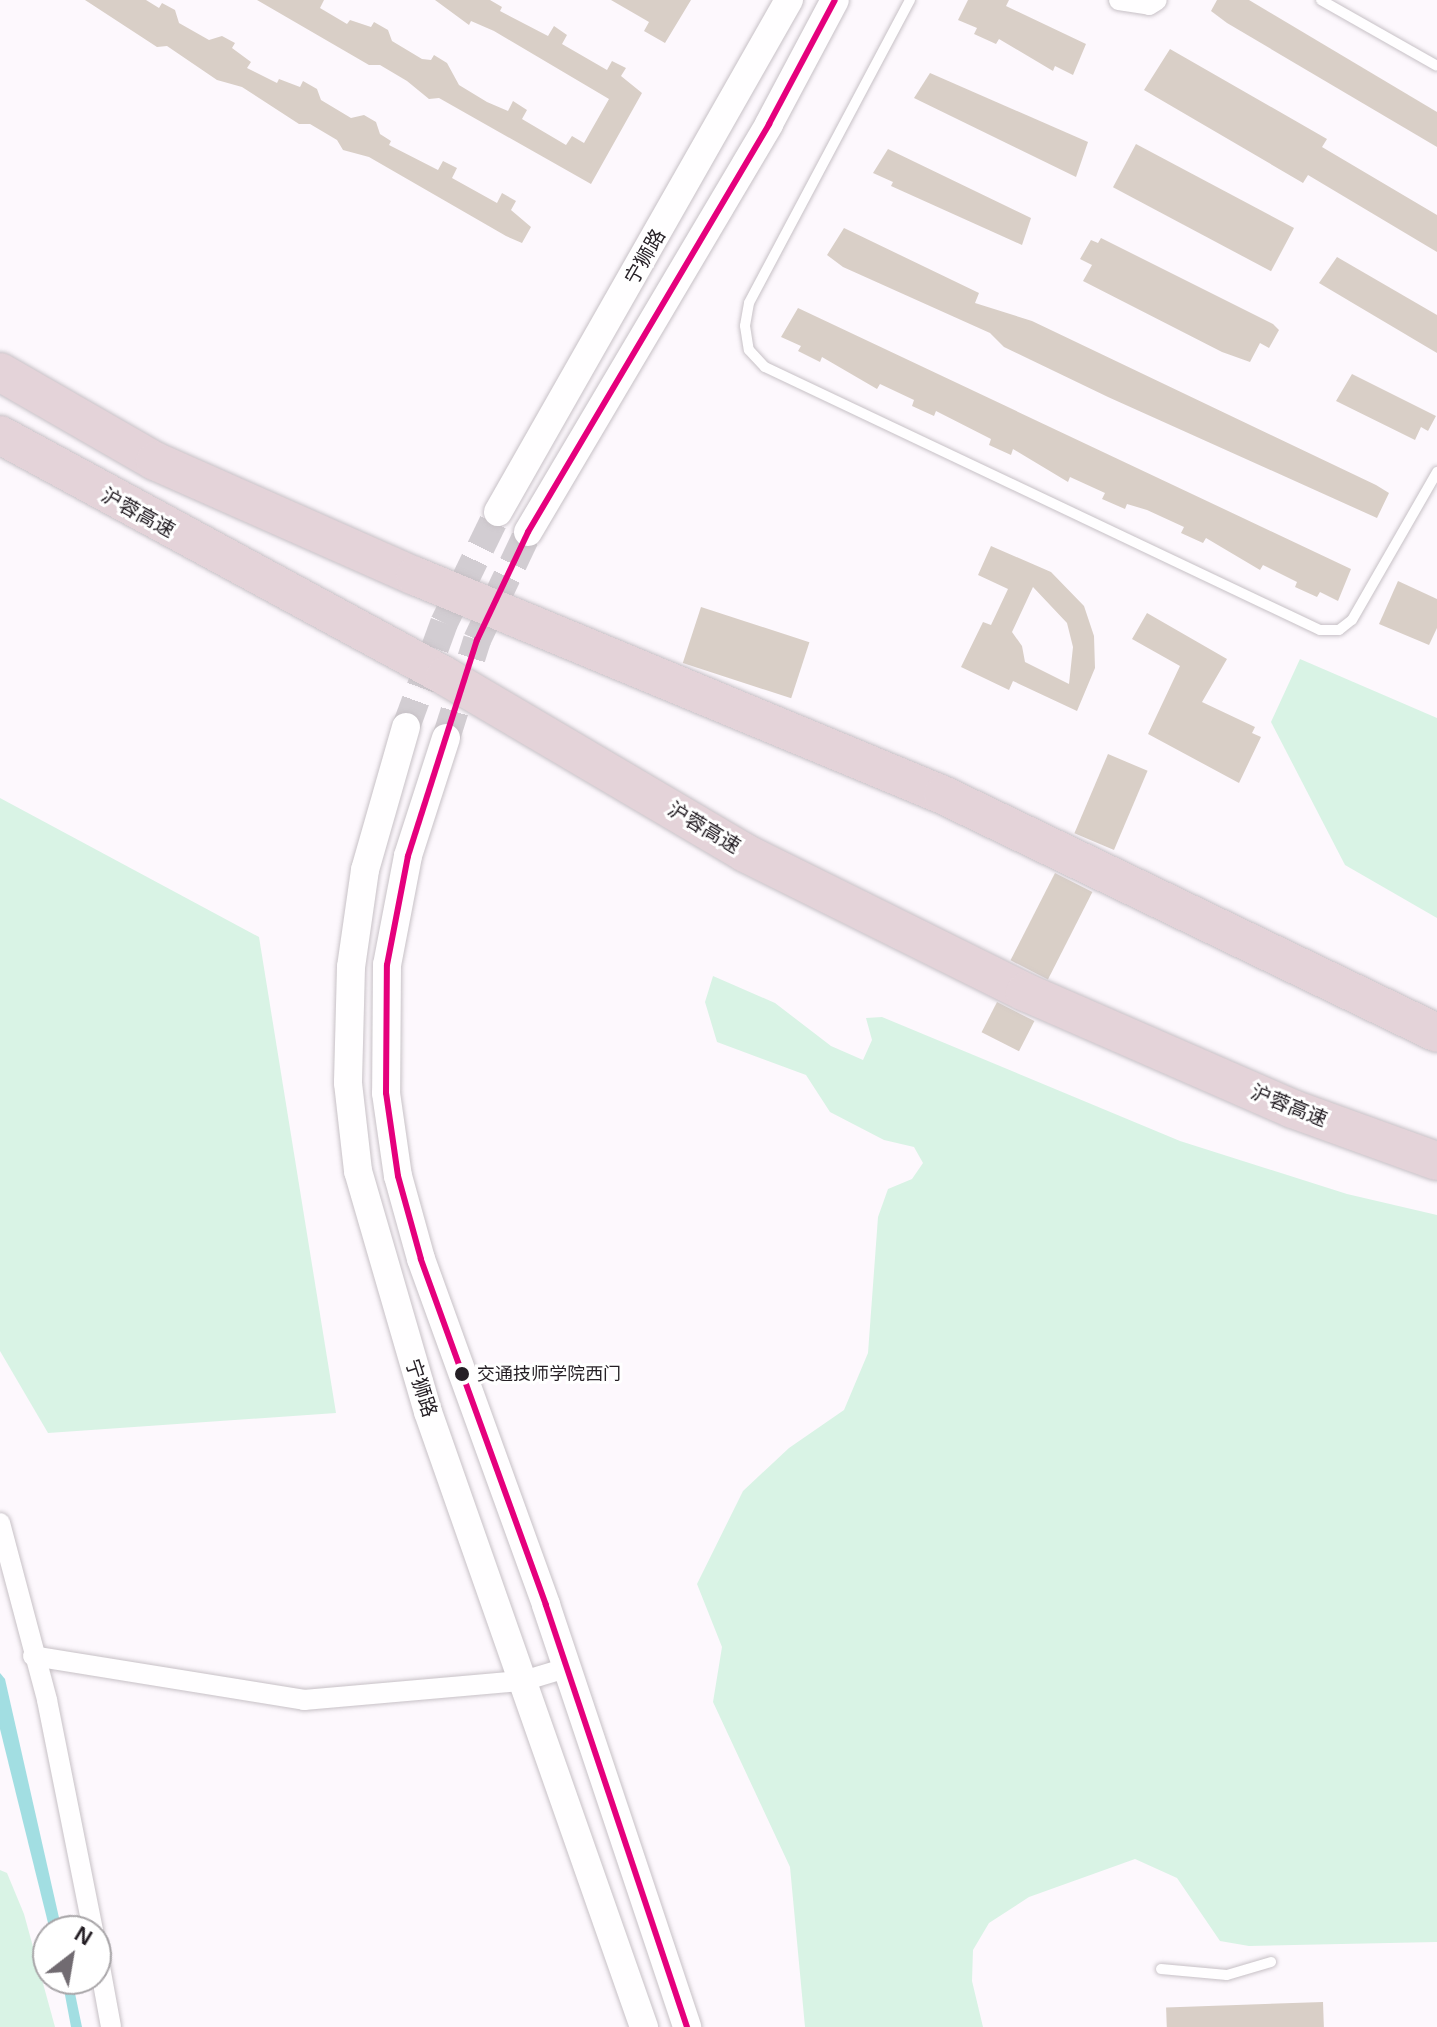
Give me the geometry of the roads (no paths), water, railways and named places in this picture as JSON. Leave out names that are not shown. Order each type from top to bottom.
[{"type":"highway","points":[[0,372],[155,461],[415,576],[943,795],[1437,1033]]},
{"type":"highway","name":"沪蓉高速","points":[[0,435],[445,676],[745,853],[1025,992],[1293,1109],[1437,1161]]},
{"type":"main road","name":"宁狮路","points":[[498,512],[789,0]]},
{"type":"main road","name":"宁狮路","points":[[528,532],[769,124],[835,0]]},
{"type":"main road","name":"宁狮路","points":[[406,727],[365,870],[351,967],[348,1083],[358,1171],[428,1412],[644,2027]]},
{"type":"main road","points":[[446,738],[408,856],[387,965],[386,1093],[398,1176],[421,1259],[566,1668],[687,2027]]},
{"type":"street","points":[[1119,0],[1149,5],[1157,0]]},
{"type":"street","points":[[0,1523],[47,1700],[90,1915]]},
{"type":"street","points":[[33,1656],[304,1700],[523,1681],[566,1668]]},
{"type":"street","points":[[105,1995],[111,2027]]},
{"type":"lane","points":[[910,0],[749,303],[745,326],[749,350],[765,367],[1320,630],[1339,630],[1352,620],[1437,472]]},
{"type":"lane","points":[[1321,0],[1437,66]]},
{"type":"lane","points":[[1161,1969],[1227,1975],[1271,1962]]},
{"type":"water","points":[[0,1673],[5,1679],[58,1915],[46,1915],[0,1729]]},
{"type":"water","points":[[65,1995],[75,1995],[82,2027],[71,2027]]},
{"type":"tunnel","points":[[406,727],[444,623],[498,512]]},
{"type":"tunnel","points":[[446,738],[477,640],[528,532]]},
{"type":"place","name":"交通技师学院西门","points":[[462,1374]]}]
